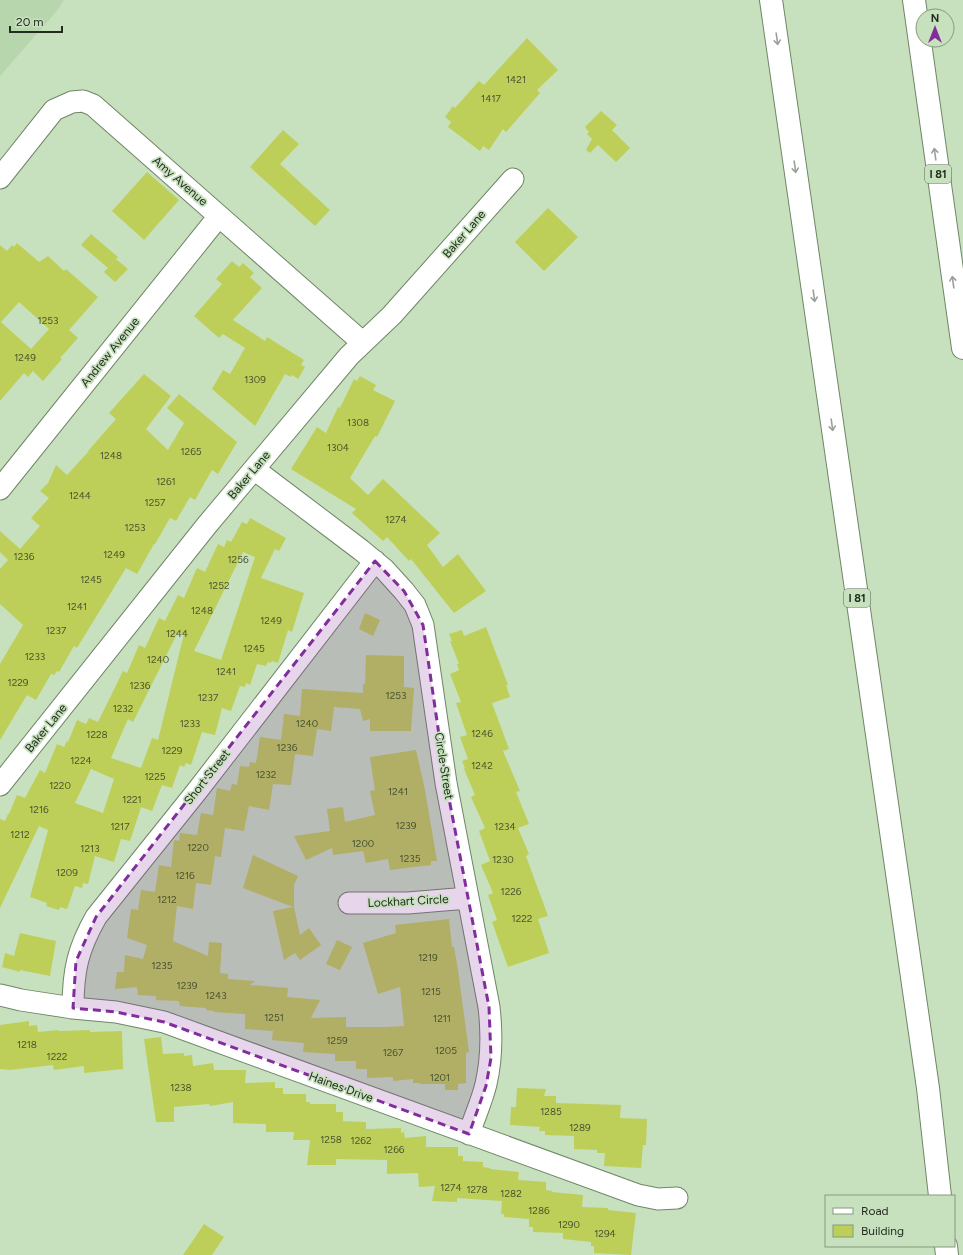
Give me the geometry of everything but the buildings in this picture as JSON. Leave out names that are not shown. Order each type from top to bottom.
[{"type":"highway","name":"I 81","points":[[771,0],[926,1080],[940,1195]]},
{"type":"highway","name":"I 81","points":[[914,0],[963,348]]},
{"type":"street","name":"Amy Avenue","points":[[0,178],[54,110],[72,102],[83,101],[93,105],[362,342]]},
{"type":"street","name":"Baker Lane","points":[[0,785],[207,525],[349,356],[362,342],[392,316],[513,179]]},
{"type":"street","name":"Andrew Avenue","points":[[0,489],[219,216]]},
{"type":"street","name":"Circle Street","points":[[254,469],[375,562],[415,605],[423,625],[446,783],[489,1007],[491,1058],[486,1086],[469,1134]]},
{"type":"street","name":"Short Street","points":[[73,1008],[73,985],[76,961],[84,938],[96,917],[197,791],[375,562]]},
{"type":"street","name":"Lockhart Circle","points":[[349,904],[408,903],[468,898]]},
{"type":"street","name":"Haines Drive","points":[[0,995],[21,1000],[73,1008],[116,1012],[164,1022],[638,1195],[658,1199],[677,1198]]},
{"type":"highlighted area","points":[[375,561],[404,591],[423,625],[446,783],[489,1007],[491,1058],[486,1086],[469,1134],[164,1022],[116,1012],[73,1008],[76,961],[96,917]]},
{"type":"shaded area","points":[[0,0],[64,0],[56,12],[0,76]]}]
